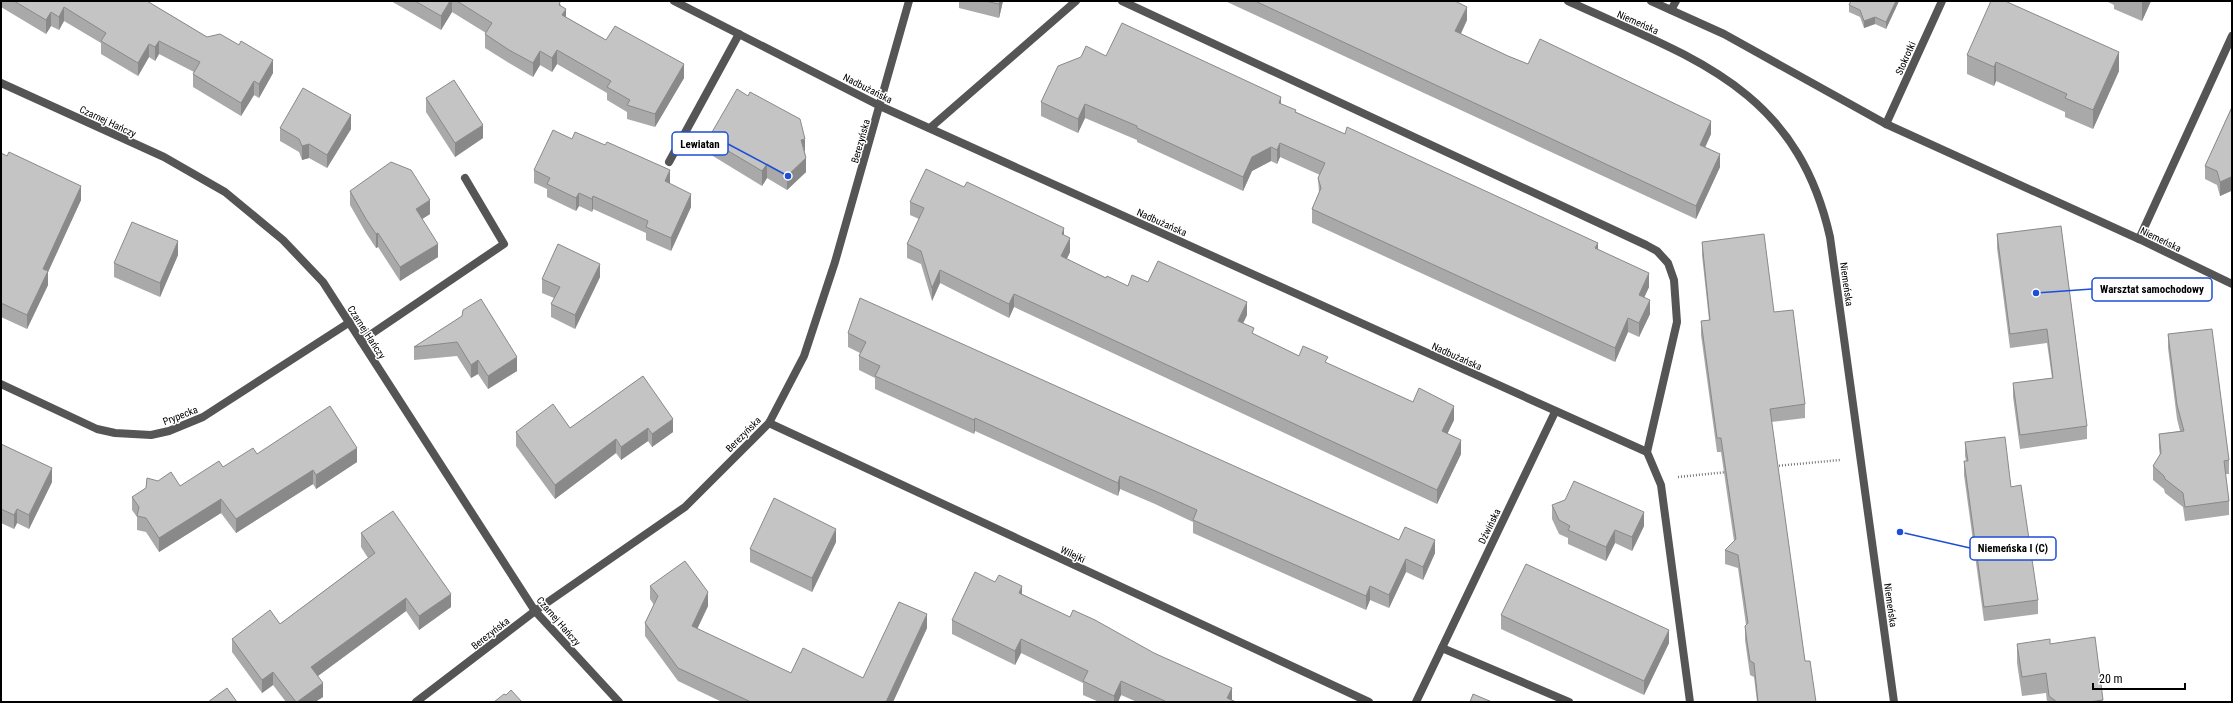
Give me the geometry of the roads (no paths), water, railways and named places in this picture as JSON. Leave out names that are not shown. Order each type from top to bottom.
[{"type":"street","name":"Nadbużańska","points":[[674,1],[880,106],[1555,412],[1647,452]]},
{"type":"street","name":"Berezyńska","points":[[416,702],[535,611],[685,506],[769,423],[804,356],[843,240],[909,1]]},
{"type":"street","points":[[930,128],[1076,1]]},
{"type":"street","points":[[1122,1],[1657,251],[1668,263],[1674,280],[1677,322],[1647,452],[1661,485],[1690,702]]},
{"type":"street","name":"Niemeńska","points":[[1568,1],[1675,50],[1723,76],[1745,91],[1767,113],[1784,131],[1803,160],[1825,215],[1830,237],[1894,702]]},
{"type":"street","name":"Niemeńska","points":[[1651,1],[1724,34],[1886,124],[2140,239],[2232,284]]},
{"type":"street","points":[[1671,10],[1676,1]]},
{"type":"street","name":"Stokrotki","points":[[1886,124],[1942,1]]},
{"type":"street","points":[[669,162],[739,34]]},
{"type":"street","points":[[2140,239],[2232,36]]},
{"type":"street","name":"Czarnej Hańczy","points":[[1,83],[164,157],[225,192],[283,240],[323,282],[535,611],[619,702]]},
{"type":"street","points":[[361,342],[504,244],[465,178]]},
{"type":"street","name":"Prypecka","points":[[1,384],[97,429],[115,433],[151,434],[170,431],[203,417],[350,322]]},
{"type":"street","name":"Dźwińska","points":[[1416,702],[1555,412]]},
{"type":"street","name":"Wilejki","points":[[769,423],[1369,702]]},
{"type":"street","points":[[1442,648],[1569,702]]},
{"type":"place","name":"Lewiatan","points":[[788,176]]},
{"type":"place","name":"Warsztat samochodowy","points":[[2036,293]]},
{"type":"place","name":"Niemeńska I (C)","points":[[1900,532]]}]
